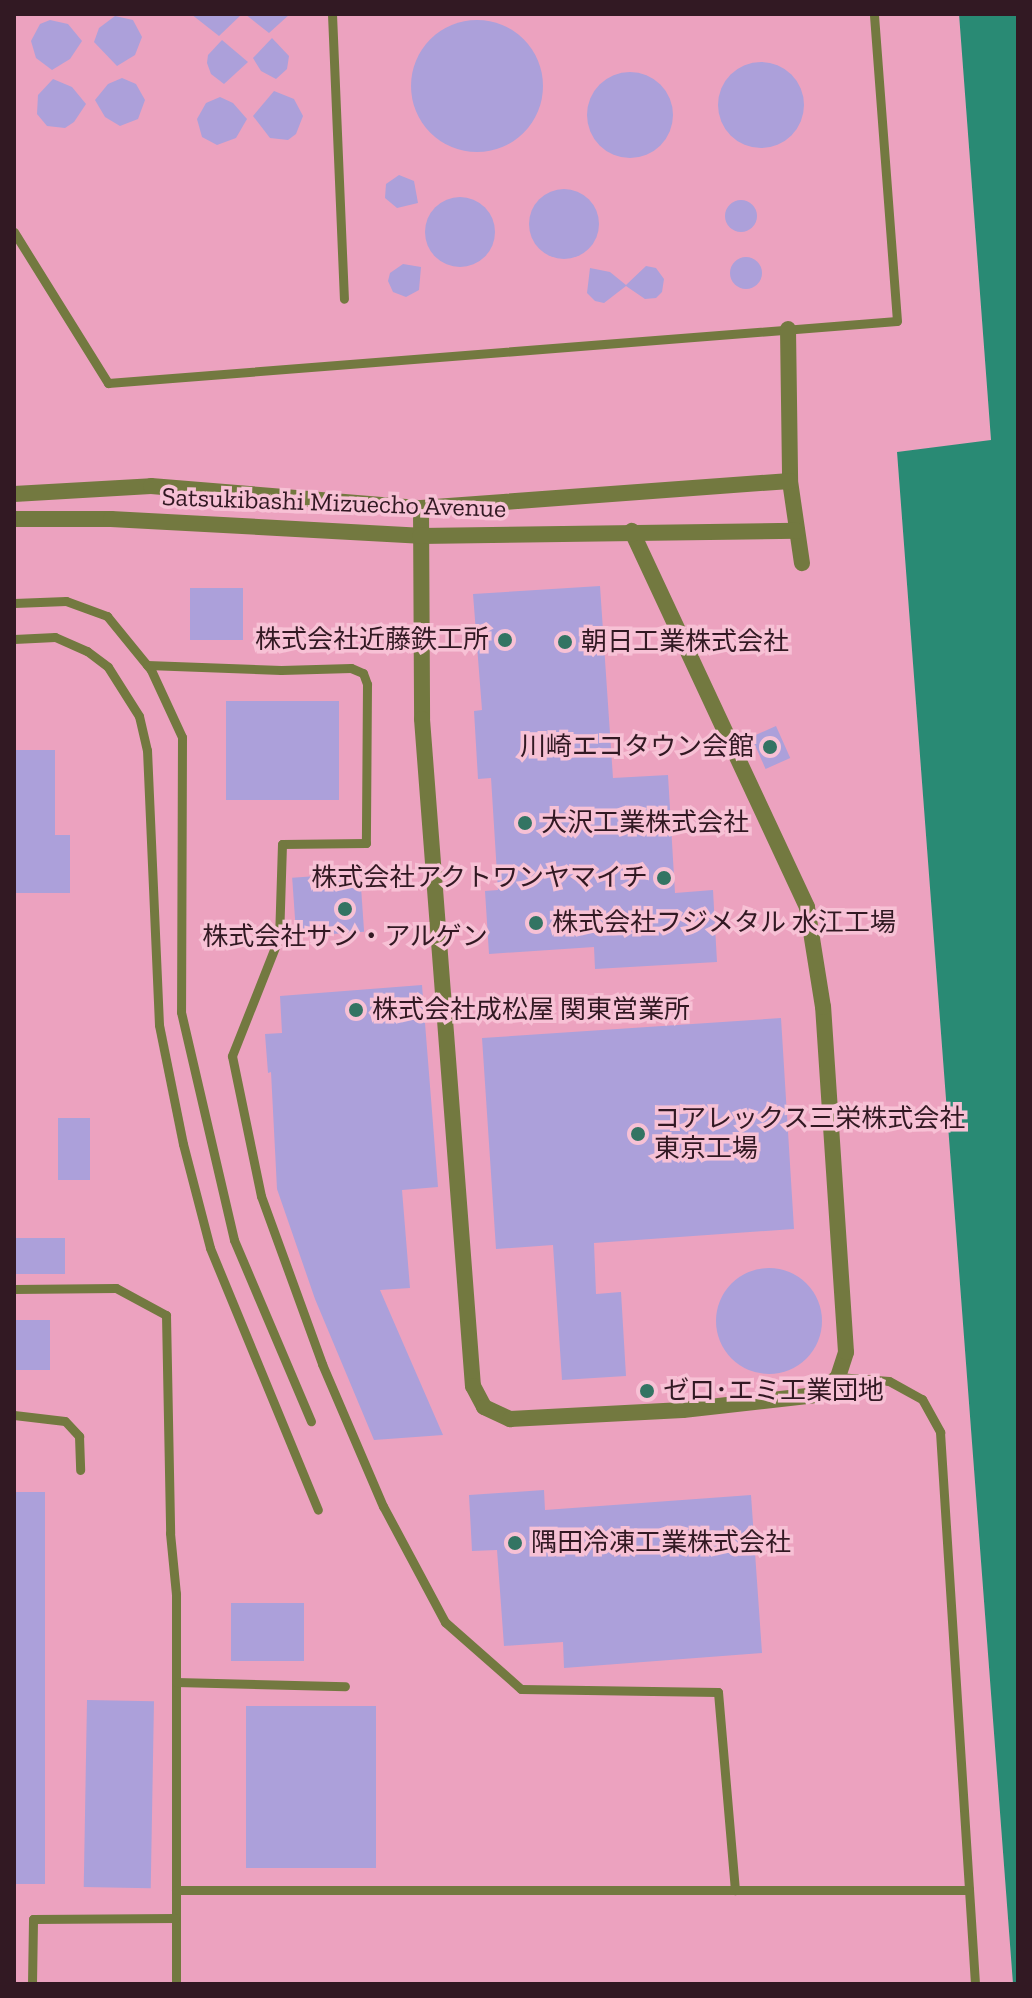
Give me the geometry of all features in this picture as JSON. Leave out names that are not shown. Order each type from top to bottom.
[{"type":"street","points":[[788,329],[790,481],[802,563]]},
{"type":"street","name":"Satsukibashi Mizuecho Avenue","points":[[14,494],[151,486],[421,508],[790,481]]},
{"type":"street","points":[[421,508],[422,719],[473,1386],[484,1407],[510,1419],[683,1410],[816,1395],[838,1377],[846,1352],[823,1007],[807,907],[632,531]]},
{"type":"street","name":"Satsukibashi Mizuecho Avenue","points":[[14,519],[111,519],[420,536],[797,531]]},
{"type":"lane","points":[[332,14],[344,299]]},
{"type":"lane","points":[[14,232],[108,383],[897,321],[874,14]]},
{"type":"lane","points":[[14,603],[66,601],[107,616],[147,665],[182,737],[181,1012],[207,1136],[234,1240],[311,1421]]},
{"type":"lane","points":[[14,639],[55,637],[87,651],[108,667],[139,716],[147,750],[159,1025],[183,1144],[210,1248],[318,1510]]},
{"type":"lane","points":[[147,665],[281,670],[351,668],[363,673],[367,684],[366,843],[282,844],[279,937],[232,1056],[261,1196],[322,1364],[371,1478],[445,1622],[521,1689],[718,1692],[735,1890]]},
{"type":"lane","points":[[14,1289],[116,1288],[166,1315],[176,1682],[176,1984]]},
{"type":"lane","points":[[838,1377],[889,1381],[922,1399],[940,1432],[975,1984]]},
{"type":"lane","points":[[14,1415],[65,1421],[79,1436],[80,1470]]},
{"type":"lane","points":[[176,1682],[345,1686]]},
{"type":"lane","points":[[176,1890],[969,1890]]},
{"type":"lane","points":[[32,1984],[33,1919],[175,1918]]},
{"type":"shaded area","points":[[14,14],[959,14],[991,441],[897,452],[1013,1984],[14,1984]]},
{"type":"shaded area","points":[[959,14],[1018,14],[1018,1984],[1013,1984],[897,452],[991,440]]},
{"type":"building","points":[[191,14],[242,14],[219,36]]},
{"type":"building","points":[[245,14],[290,14],[269,33]]},
{"type":"building","points":[[115,16],[133,20],[142,37],[135,55],[117,66],[94,42],[99,28]]},
{"type":"building","points":[[50,20],[68,24],[82,41],[70,59],[52,70],[36,58],[31,41],[40,24]]},
{"type":"building","points":[[477,20],[502,25],[524,39],[538,61],[543,86],[538,111],[524,133],[502,147],[477,152],[452,147],[430,133],[416,111],[411,86],[416,61],[430,39],[452,25]]},
{"type":"building","points":[[272,38],[289,56],[287,69],[276,79],[261,71],[253,58]]},
{"type":"building","points":[[222,40],[248,62],[224,84],[211,74],[207,63],[208,55]]},
{"type":"building","points":[[761,62],[785,69],[797,81],[804,105],[797,129],[785,141],[761,148],[737,141],[725,129],[718,105],[725,81],[737,69]]},
{"type":"building","points":[[630,72],[654,79],[666,91],[673,115],[666,139],[654,151],[630,158],[606,151],[594,139],[587,115],[594,91],[606,79]]},
{"type":"building","points":[[122,78],[136,84],[145,100],[138,119],[120,126],[105,117],[95,100],[108,84]]},
{"type":"building","points":[[53,79],[72,87],[86,104],[74,122],[65,128],[47,126],[37,114],[38,95]]},
{"type":"building","points":[[274,91],[294,99],[303,116],[296,134],[288,140],[270,138],[253,116]]},
{"type":"building","points":[[220,97],[233,103],[247,119],[236,138],[217,145],[202,137],[197,119],[206,103]]},
{"type":"building","points":[[399,175],[414,181],[418,203],[397,208],[385,198],[386,184]]},
{"type":"building","points":[[564,189],[583,195],[593,205],[599,224],[593,243],[583,253],[564,259],[545,253],[535,243],[529,224],[535,205],[545,195]]},
{"type":"building","points":[[460,197],[485,207],[495,232],[485,257],[460,267],[435,257],[425,232],[435,207]]},
{"type":"building","points":[[741,200],[753,204],[757,216],[753,228],[741,232],[729,228],[725,216],[729,204]]},
{"type":"building","points":[[746,257],[758,261],[762,273],[758,285],[746,289],[734,285],[730,273],[734,261]]},
{"type":"building","points":[[403,264],[421,267],[419,290],[406,297],[393,292],[388,281],[390,273]]},
{"type":"building","points":[[646,266],[656,268],[664,279],[662,292],[656,298],[645,299],[626,286],[604,303],[595,301],[587,293],[590,268],[610,272],[626,285]]},
{"type":"building","points":[[600,586],[613,778],[668,775],[675,893],[713,890],[717,962],[595,969],[594,947],[489,954],[485,891],[498,890],[491,778],[478,779],[474,711],[482,710],[473,594]]},
{"type":"building","points":[[190,588],[243,588],[243,640],[190,640]]},
{"type":"building","points":[[226,701],[339,701],[339,800],[226,800]]},
{"type":"building","name":"川崎エコタウン会館","points":[[776,726],[790,758],[766,769],[751,737]]},
{"type":"building","points":[[14,750],[55,750],[55,835],[70,835],[70,893],[14,893]]},
{"type":"building","points":[[360,873],[364,932],[296,937],[292,878]]},
{"type":"building","points":[[422,985],[438,1187],[402,1190],[410,1288],[380,1290],[443,1435],[374,1440],[315,1299],[277,1189],[271,1072],[268,1073],[265,1034],[282,1033],[280,996]]},
{"type":"building","name":"コアレックス三栄株式会社 東京工場","points":[[781,1018],[794,1229],[594,1243],[596,1294],[621,1292],[626,1376],[562,1380],[553,1245],[496,1249],[482,1038]]},
{"type":"building","points":[[58,1118],[90,1118],[90,1180],[58,1180]]},
{"type":"building","points":[[14,1238],[65,1238],[65,1274],[14,1274]]},
{"type":"building","points":[[769,1268],[789,1272],[807,1283],[818,1301],[822,1321],[818,1341],[807,1359],[789,1370],[769,1374],[749,1370],[731,1359],[720,1341],[716,1321],[720,1301],[731,1283],[749,1272]]},
{"type":"building","points":[[14,1320],[50,1320],[50,1370],[14,1370]]},
{"type":"building","points":[[544,1490],[545,1510],[751,1495],[762,1653],[564,1668],[563,1642],[504,1646],[497,1550],[472,1551],[469,1495]]},
{"type":"building","points":[[14,1492],[45,1492],[45,1884],[14,1884]]},
{"type":"building","points":[[231,1603],[304,1603],[304,1661],[231,1661]]},
{"type":"building","points":[[87,1700],[154,1701],[151,1888],[84,1887]]},
{"type":"building","points":[[246,1706],[376,1706],[376,1868],[246,1868]]},
{"type":"place","name":"株式会社近藤鉄工所","points":[[505,640]]},
{"type":"place","name":"朝日工業株式会社","points":[[565,642]]},
{"type":"place","name":"川崎エコタウン会館","points":[[770,747]]},
{"type":"place","name":"大沢工業株式会社","points":[[525,823]]},
{"type":"place","name":"株式会社アクトワンヤマイチ","points":[[664,878]]},
{"type":"place","name":"株式会社サン・アルゲン","points":[[345,909]]},
{"type":"place","name":"株式会社フジメタル 水江工場","points":[[536,923]]},
{"type":"place","name":"株式会社成松屋 関東営業所","points":[[356,1010]]},
{"type":"place","name":"コアレックス三栄株式会社 東京工場","points":[[638,1134]]},
{"type":"place","name":"ゼロ･エミ工業団地","points":[[647,1391]]},
{"type":"place","name":"隅田冷凍工業株式会社","points":[[515,1543]]}]
